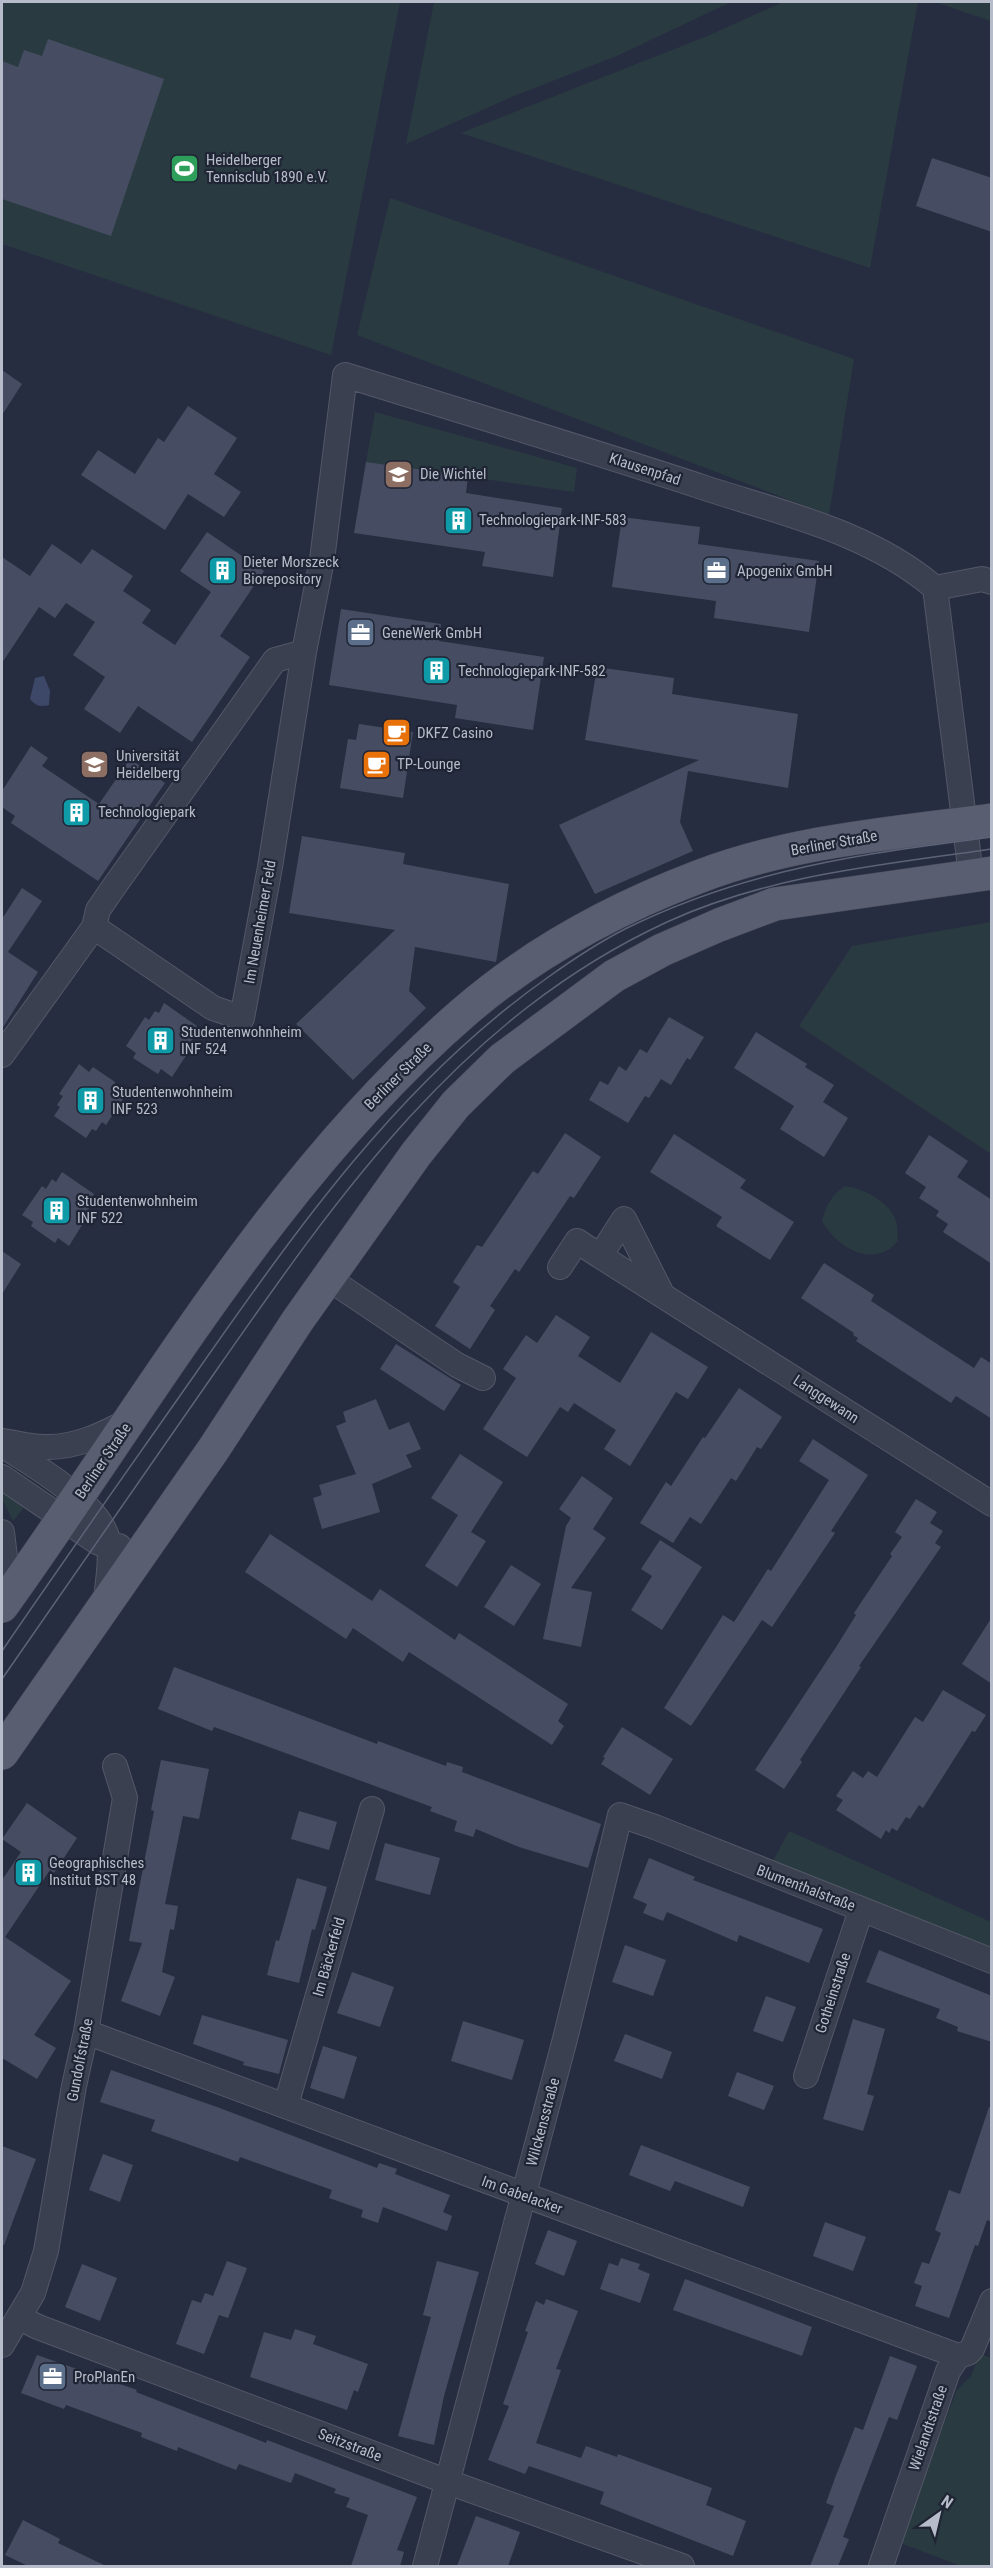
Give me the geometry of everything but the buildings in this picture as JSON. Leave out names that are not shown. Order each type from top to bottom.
[{"type":"main road","name":"Berliner Straße","points":[[2,1605],[71,1509],[242,1259],[317,1163],[362,1112],[464,1013],[524,966],[573,936],[637,902],[700,876],[774,853],[978,822]]},
{"type":"main road","points":[[2,1753],[213,1450],[298,1320],[416,1154],[456,1104],[502,1059],[614,976],[662,950],[719,925],[775,904],[981,874]]},
{"type":"street","name":"Klausenpfad","points":[[345,375],[594,452],[837,531],[886,553],[919,574],[934,588]]},
{"type":"street","name":"Im Neuenheimer Feld","points":[[94,927],[213,1008],[242,1018],[270,867],[304,652],[322,560],[345,375]]},
{"type":"street","points":[[981,874],[978,822],[934,588],[982,579],[992,582]]},
{"type":"street","points":[[2,1055],[94,927],[98,910],[275,660],[304,652]]},
{"type":"street","points":[[600,1256],[624,1219],[662,1294]]},
{"type":"street","name":"Langgewann","points":[[560,1267],[577,1241],[992,1504]]},
{"type":"street","points":[[341,1287],[458,1365],[483,1378]]},
{"type":"street","points":[[2,1443],[47,1448],[69,1446],[106,1433],[133,1418]]},
{"type":"street","points":[[2,1443],[56,1480],[71,1509],[97,1542],[110,1547],[150,1538]]},
{"type":"street","points":[[2,1477],[71,1509]]},
{"type":"street","points":[[2,1532],[6,1566],[2,1605]]},
{"type":"street","points":[[106,1601],[110,1547]]},
{"type":"street","name":"Gundolfstraße","points":[[2,2345],[33,2293],[43,2262],[74,2086],[86,2032],[125,1798],[115,1766]]},
{"type":"street","name":"Im Bäckerfeld","points":[[286,2105],[372,1809]]},
{"type":"street","name":"Blumenthalstraße","points":[[620,1815],[992,1961]]},
{"type":"street","name":"Wilckensstraße","points":[[425,2566],[565,2039],[620,1815]]},
{"type":"street","name":"Gotheinstraße","points":[[806,2076],[861,1910]]},
{"type":"street","name":"Im Gabelacker","points":[[86,2032],[286,2105],[522,2196],[958,2356]]},
{"type":"street","name":"Wielandtstraße","points":[[881,2566],[948,2371],[958,2356],[972,2349],[992,2301]]},
{"type":"street","name":"Seitzstraße","points":[[20,2318],[38,2327],[448,2482],[682,2566]]},
{"type":"shaded area","name":"Heidelberger Tennisclub 1890 e.V.","points":[[2,2],[400,2],[331,355],[2,244]]},
{"type":"shaded area","points":[[434,2],[731,2],[619,55],[514,96],[406,144]]},
{"type":"shaded area","points":[[783,2],[918,2],[870,268],[461,133],[705,37]]},
{"type":"shaded area","points":[[935,2],[991,2],[991,21]]},
{"type":"shaded area","points":[[390,198],[854,359],[829,515],[357,335]]},
{"type":"shaded area","points":[[375,412],[577,468],[574,492],[366,462]]},
{"type":"shaded area","points":[[992,922],[991,1154],[799,1026],[852,946]]},
{"type":"shaded area","points":[[845,1186],[875,1197],[893,1214],[897,1223],[898,1241],[888,1250],[878,1254],[856,1252],[828,1231],[822,1221],[825,1210],[836,1193]]},
{"type":"shaded area","points":[[3,1490],[26,1505],[13,1521],[2,1498]]},
{"type":"shaded area","points":[[789,1831],[991,1922],[991,1953],[771,1865]]},
{"type":"shaded area","points":[[980,2354],[991,2358],[991,2566],[961,2566],[898,2542],[957,2390],[971,2376]]},
{"type":"water","points":[[44,676],[50,691],[49,705],[40,706],[30,699],[35,678]]},
{"type":"tram line","points":[[2,1651],[230,1325],[310,1216],[396,1113],[443,1064],[493,1019],[556,971],[606,939],[672,908],[716,891],[805,867],[897,850],[992,837]]},
{"type":"tram line","points":[[2,1679],[258,1310],[356,1179],[409,1118],[465,1060],[527,1008],[593,961],[667,922],[706,906],[786,882],[826,874],[992,849]]},
{"type":"place","name":"Heidelberger Tennisclub 1890 e.V.","points":[[185,169]]},
{"type":"place","name":"Die Wichtel","points":[[399,474]]},
{"type":"place","name":"Technologiepark-INF-583","points":[[458,520]]},
{"type":"place","name":"Dieter Morszeck Biorepository","points":[[222,571]]},
{"type":"place","name":"Apogenix GmbH","points":[[716,571]]},
{"type":"place","name":"GeneWerk GmbH","points":[[361,633]]},
{"type":"place","name":"Technologiepark-INF-582","points":[[437,671]]},
{"type":"place","name":"DKFZ Casino","points":[[396,733]]},
{"type":"place","name":"TP-Lounge","points":[[376,764]]},
{"type":"place","name":"Universität Heidelberg","points":[[95,765]]},
{"type":"place","name":"Technologiepark","points":[[77,812]]},
{"type":"place","name":"Studentenwohnheim INF 524","points":[[160,1041]]},
{"type":"place","name":"Studentenwohnheim INF 523","points":[[91,1101]]},
{"type":"place","name":"Studentenwohnheim INF 522","points":[[56,1210]]},
{"type":"place","name":"Geographisches Institut BST 48","points":[[28,1872]]},
{"type":"place","name":"ProPlanEn","points":[[53,2377]]}]
